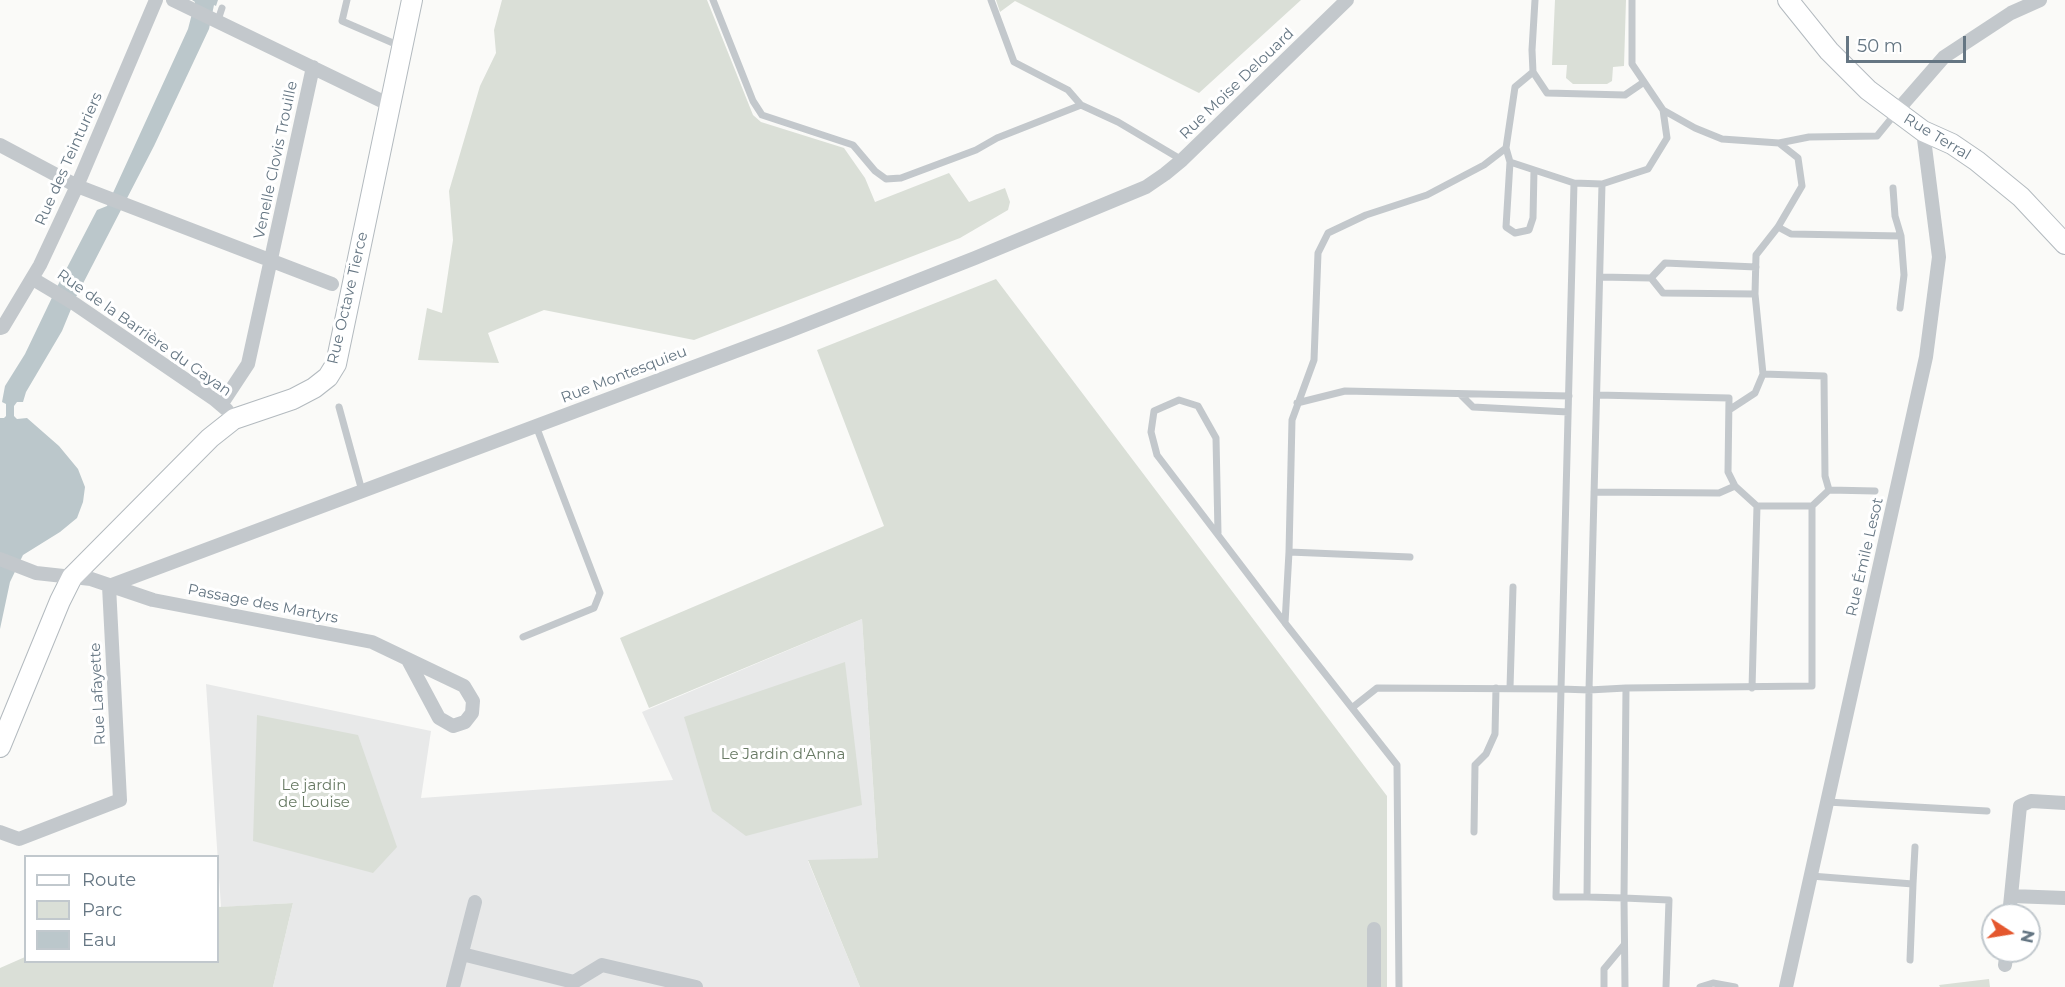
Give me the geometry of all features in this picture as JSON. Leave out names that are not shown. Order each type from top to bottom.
[{"type":"street","name":"Rue des Teinturiers","points":[[2,327],[33,279],[77,186],[156,0]]},
{"type":"street","points":[[173,0],[189,9],[217,16],[390,105]]},
{"type":"street","name":"Rue Octave Tierce","points":[[0,747],[72,577],[210,438],[227,412],[293,399],[314,388],[328,377],[336,364],[412,0]]},
{"type":"street","name":"Rue Moise Delouard","points":[[1146,187],[1182,160],[1347,0]]},
{"type":"street","name":"Rue Terral","points":[[1788,0],[1829,51],[1868,90],[1923,131],[1952,144],[1977,161],[2021,197],[2065,244]]},
{"type":"street","points":[[1896,112],[1944,57],[2011,13],[2040,0]]},
{"type":"street","name":"Venelle Clovis Trouille","points":[[227,412],[248,363],[313,67]]},
{"type":"street","name":"Rue Émile Lesot","points":[[1786,987],[1922,378],[1939,257],[1923,131]]},
{"type":"street","points":[[0,145],[77,186],[332,284]]},
{"type":"street","name":"Rue Montesquieu","points":[[109,586],[798,327],[975,258],[1146,187]]},
{"type":"street","name":"Rue de la Barrière du Gayan","points":[[33,279],[75,304],[227,412]]},
{"type":"street","name":"Passage des Martyrs","points":[[0,559],[24,569],[55,577],[92,579],[153,600],[372,642],[464,686],[473,701],[472,713],[465,722],[453,726],[439,718],[408,660]]},
{"type":"street","name":"Rue Lafayette","points":[[0,832],[19,839],[120,800],[109,586]]},
{"type":"street","points":[[2011,903],[2020,806],[2031,801],[2065,803]]},
{"type":"street","points":[[2011,896],[2065,898]]},
{"type":"street","points":[[453,987],[475,902]]},
{"type":"street","points":[[1374,929],[1374,987]]},
{"type":"street","points":[[462,954],[573,984],[602,964],[696,987]]},
{"type":"lane","points":[[346,0],[342,21],[402,47]]},
{"type":"lane","points":[[713,0],[753,101],[762,115],[853,146],[875,171],[886,179],[901,178],[976,150],[997,138],[1081,105]]},
{"type":"lane","points":[[991,0],[1014,62],[1068,90],[1081,105],[1119,122],[1182,160]]},
{"type":"lane","points":[[1536,0],[1533,72],[1547,93],[1625,95],[1644,82]]},
{"type":"lane","points":[[1510,162],[1574,183],[1602,184],[1648,169],[1667,138],[1663,110],[1632,64],[1632,0]]},
{"type":"lane","points":[[1533,72],[1515,87],[1506,148],[1510,162],[1506,227],[1515,233],[1529,230],[1533,218],[1534,170]]},
{"type":"lane","points":[[1663,110],[1695,128],[1722,139],[1779,143],[1809,137],[1877,136],[1896,112]]},
{"type":"lane","points":[[1729,410],[1755,393],[1763,374],[1755,294],[1756,255],[1778,227],[1802,186],[1798,158],[1779,143]]},
{"type":"lane","points":[[1285,623],[1292,420],[1314,360],[1318,253],[1328,233],[1366,215],[1427,195],[1484,165],[1506,148]]},
{"type":"lane","points":[[1574,183],[1556,897],[1669,900],[1666,987]]},
{"type":"lane","points":[[1587,897],[1589,690],[1602,184]]},
{"type":"lane","points":[[1893,188],[1895,216],[1901,236],[1904,275],[1900,308]]},
{"type":"lane","points":[[1778,227],[1791,234],[1901,236]]},
{"type":"lane","points":[[1600,277],[1651,278],[1665,263],[1756,267]]},
{"type":"lane","points":[[1651,278],[1663,293],[1755,294]]},
{"type":"lane","points":[[1763,374],[1824,376],[1825,477],[1829,489]]},
{"type":"lane","points":[[1297,403],[1345,392],[1569,396]]},
{"type":"lane","points":[[1460,394],[1473,407],[1568,412]]},
{"type":"lane","points":[[1597,395],[1729,398],[1728,472],[1735,486],[1757,506],[1812,506],[1829,489],[1875,491]]},
{"type":"lane","points":[[1218,532],[1216,438],[1198,406],[1179,400],[1154,411],[1151,432],[1157,455],[1397,765],[1399,987]]},
{"type":"lane","points":[[339,407],[362,491]]},
{"type":"lane","points":[[523,637],[594,608],[600,593],[537,426]]},
{"type":"lane","points":[[1594,492],[1719,493],[1735,486]]},
{"type":"lane","points":[[1752,688],[1757,506]]},
{"type":"lane","points":[[1353,707],[1377,688],[1589,690],[1812,686],[1812,506]]},
{"type":"lane","points":[[1289,552],[1410,557]]},
{"type":"lane","points":[[1510,688],[1513,587]]},
{"type":"lane","points":[[1474,832],[1475,765],[1486,754],[1495,734],[1496,688]]},
{"type":"lane","points":[[1625,987],[1626,688]]},
{"type":"lane","points":[[1827,802],[1987,811]]},
{"type":"lane","points":[[1910,960],[1915,847]]},
{"type":"lane","points":[[1810,876],[1913,884]]},
{"type":"lane","points":[[1604,987],[1604,969],[1624,945]]},
{"type":"lane","points":[[1700,987],[1713,983],[1735,987]]},
{"type":"shaded area","points":[[862,619],[878,858],[808,861],[860,987],[273,987],[293,903],[221,907],[206,684],[431,731],[421,798],[673,780],[642,712]]},
{"type":"green space","points":[[502,0],[707,0],[753,115],[761,122],[844,148],[865,178],[875,202],[949,173],[969,202],[1005,188],[1010,202],[1008,210],[960,238],[694,340],[544,310],[488,333],[499,363],[418,360],[427,308],[442,313],[453,240],[449,191],[480,86],[496,53],[494,30]]},
{"type":"green space","points":[[996,0],[1301,0],[1199,93],[1015,1],[1000,12]]},
{"type":"green space","points":[[1555,0],[1626,0],[1624,66],[1613,67],[1612,81],[1607,84],[1573,84],[1566,78],[1567,65],[1552,65]]},
{"type":"green space","points":[[996,279],[1387,796],[1387,987],[860,987],[808,860],[878,858],[862,619],[649,708],[620,638],[884,526],[817,350]]},
{"type":"green space","name":"Le Jardin d'Anna","points":[[845,662],[862,805],[746,836],[712,811],[684,717]]},
{"type":"green space","name":"Le jardin de Louise","points":[[257,715],[358,735],[397,847],[373,873],[253,841]]},
{"type":"green space","points":[[293,903],[273,987],[0,987],[0,968],[24,957],[24,963],[219,963],[219,907]]},
{"type":"green space","points":[[1989,979],[1990,987],[1940,987],[1939,985]]},
{"type":"water","points":[[192,0],[218,0],[216,6],[214,5],[209,29],[154,146],[76,297],[62,331],[26,392],[23,402],[17,402],[14,406],[14,416],[17,419],[27,418],[59,446],[78,469],[85,487],[83,502],[77,518],[60,532],[23,555],[10,582],[0,629],[0,418],[6,416],[6,404],[2,402],[5,386],[25,354],[97,210],[107,206],[188,29],[195,2]]}]
